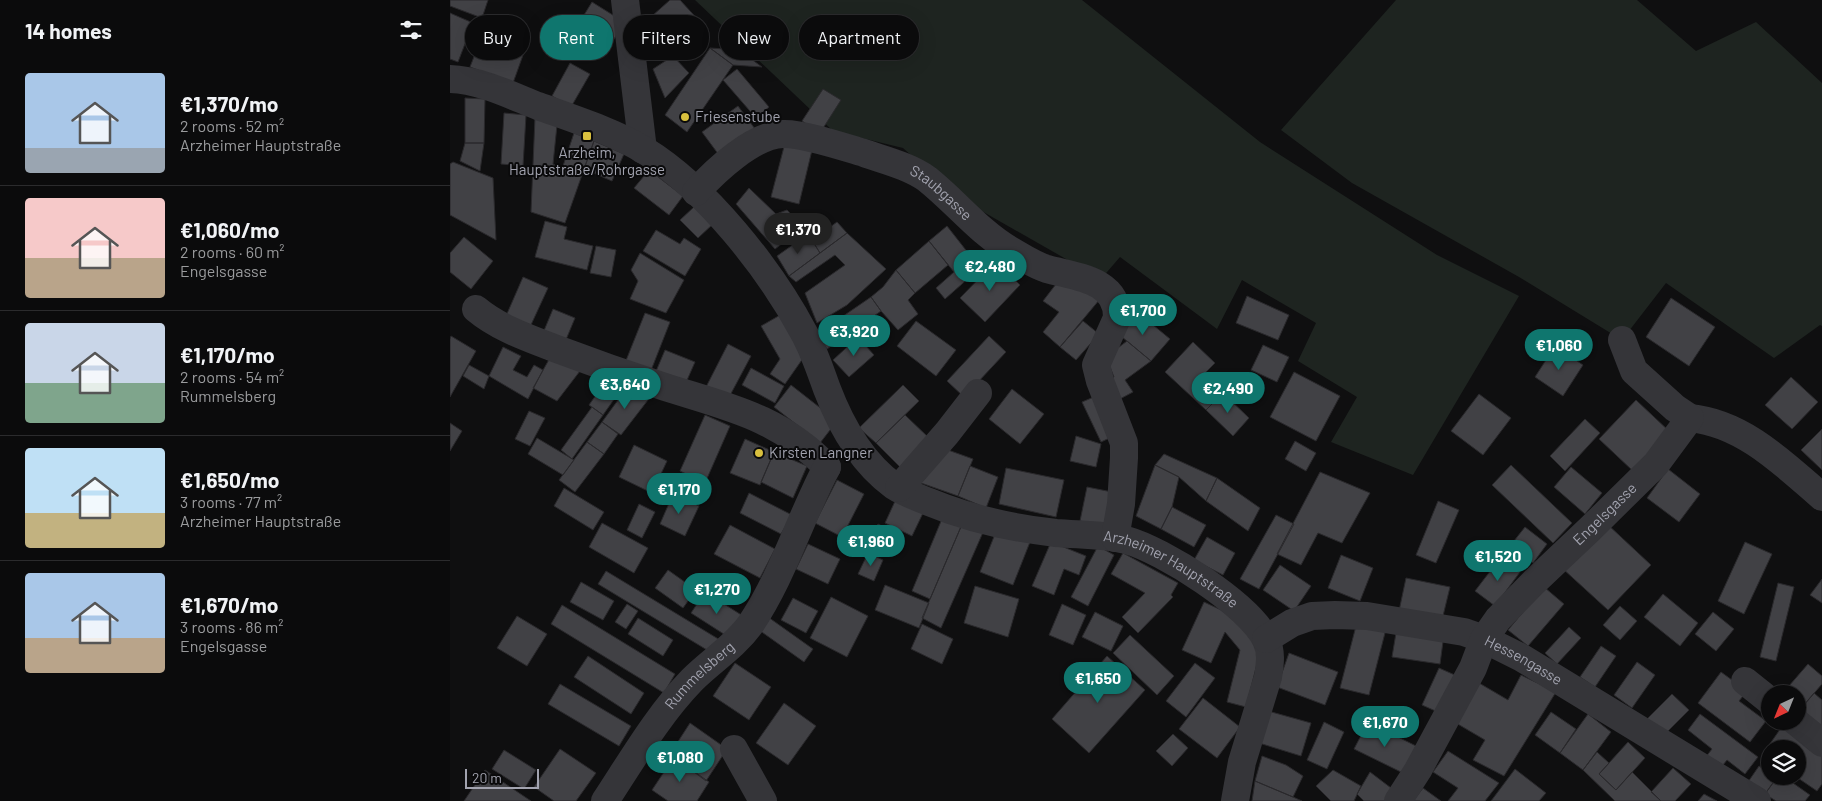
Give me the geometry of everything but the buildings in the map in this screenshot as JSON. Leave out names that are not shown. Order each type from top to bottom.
[{"type":"street","points":[[625,0],[644,150]]},
{"type":"street","name":"Arzheimer Hauptstraße","points":[[450,79],[462,80],[492,89],[576,120],[644,150],[696,192],[720,215],[740,239],[792,312],[811,346],[837,412],[864,459],[898,488],[942,507],[980,520],[1018,529],[1115,538],[1140,545],[1185,569],[1236,604],[1254,622],[1266,639],[1270,649],[1270,660],[1268,677],[1242,762],[1235,801]]},
{"type":"street","name":"Staubgasse","points":[[696,192],[713,173],[746,149],[764,139],[784,134],[814,139],[842,146],[906,168],[925,178],[994,240],[1033,264],[1088,279],[1099,284],[1111,296],[1118,310],[1117,318],[1096,365],[1124,443],[1121,504],[1115,538]]},
{"type":"street","points":[[476,310],[488,320],[515,333],[623,374],[726,406],[769,423],[804,445],[826,467],[844,465],[864,459]]},
{"type":"street","points":[[1622,340],[1634,371],[1674,408],[1690,418],[1708,420],[1765,448],[1822,497]]},
{"type":"street","points":[[898,488],[947,433],[978,393]]},
{"type":"street","name":"Engelsgasse","points":[[1398,801],[1418,770],[1473,668],[1484,639],[1498,619],[1656,464],[1690,418]]},
{"type":"street","name":"Rummelsberg","points":[[606,801],[633,759],[679,695],[693,679],[736,642],[750,625],[772,585],[826,467]]},
{"type":"street","name":"Hessengasse","points":[[1266,639],[1292,623],[1312,616],[1335,615],[1366,616],[1464,632],[1484,639],[1522,658],[1757,801]]},
{"type":"street","points":[[1745,681],[1761,694]]},
{"type":"street","points":[[1806,730],[1822,743]]},
{"type":"street","points":[[734,749],[762,801]]},
{"type":"shaded area","points":[[695,0],[1082,0],[1260,142],[1437,255],[1519,296],[1413,475],[1331,442],[1357,397],[1298,361],[1316,323],[1242,280],[1217,329],[1120,257],[1101,279],[959,198],[903,148],[833,131],[758,60],[789,60],[789,15],[719,15],[719,23]]},
{"type":"shaded area","points":[[1396,0],[1637,0],[1696,51],[1756,22],[1822,83],[1822,326],[1820,325],[1774,358],[1666,283],[1622,340],[1519,277],[1352,183],[1281,130]]},
{"type":"place","name":"Friesenstube","points":[[685,117]]},
{"type":"place","name":"Arzheim, Hauptstraße/Rohrgasse","points":[[587,136]]},
{"type":"place","name":"Kirsten Langner","points":[[759,453]]}]
